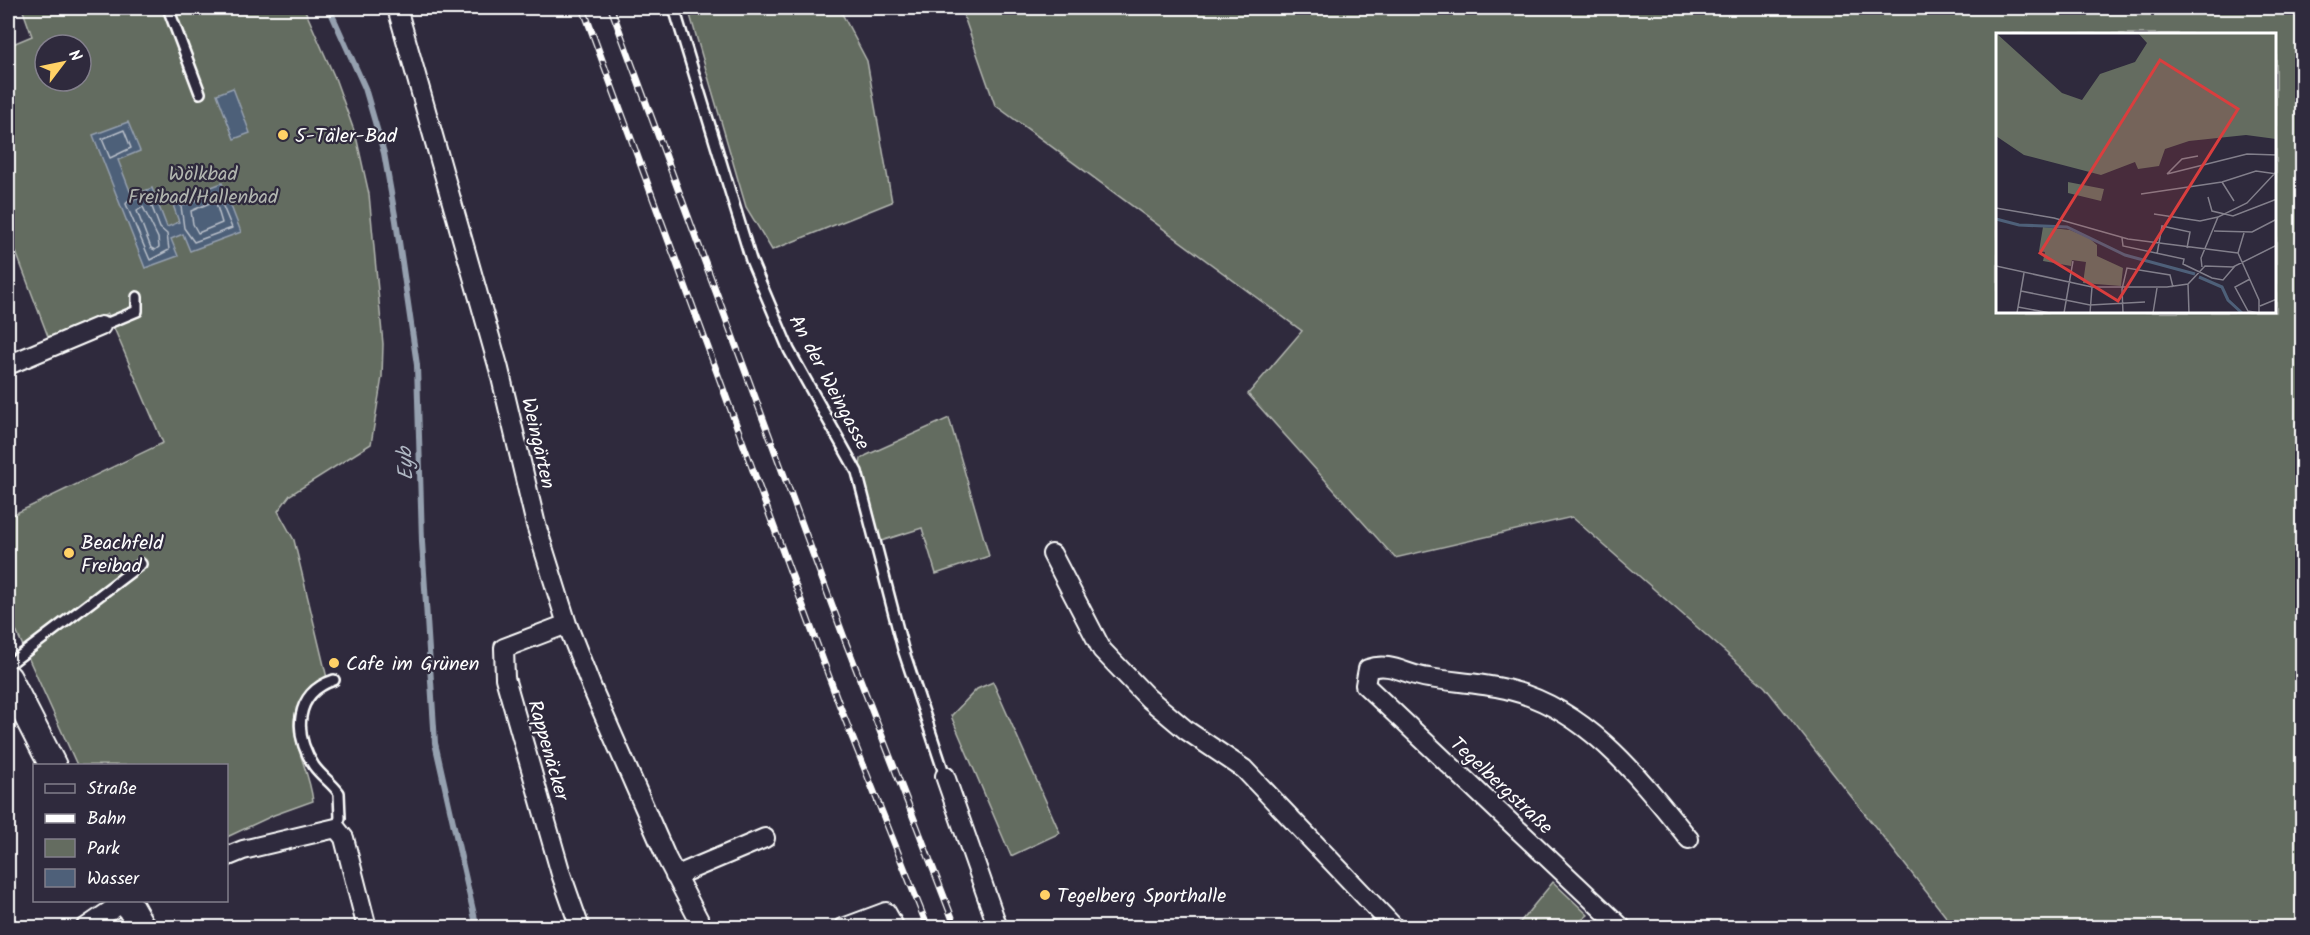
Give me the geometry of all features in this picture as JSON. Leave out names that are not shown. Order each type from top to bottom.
[{"type":"main road","points":[[8,678],[52,764]]},
{"type":"main road","points":[[127,902],[142,927]]},
{"type":"street","name":"Weingärten","points":[[397,8],[499,369],[536,525],[567,624],[592,688],[675,876],[703,927]]},
{"type":"street","points":[[8,365],[102,326]]},
{"type":"street","points":[[1052,554],[1102,650],[1148,698],[1186,730],[1244,769],[1395,927]]},
{"type":"street","name":"Rappenäcker","points":[[567,624],[504,648],[505,678],[561,874],[580,927]]},
{"type":"street","name":"Tegelbergstraße","points":[[1622,927],[1365,685],[1368,669],[1382,664],[1416,677],[1507,689],[1570,715],[1635,772],[1689,839]]},
{"type":"street","points":[[945,776],[998,927]]},
{"type":"street","points":[[228,856],[243,850],[336,828],[344,838],[367,927]]},
{"type":"street","points":[[675,876],[765,838]]},
{"type":"street","points":[[85,927],[124,902]]},
{"type":"street","points":[[843,927],[886,912],[895,927]]},
{"type":"lane","points":[[168,8],[200,93]]},
{"type":"lane","name":"An der Weingasse","points":[[674,8],[751,260],[789,350],[857,472],[903,649],[945,776]]},
{"type":"lane","points":[[102,326],[137,311],[137,297]]},
{"type":"lane","points":[[8,665],[141,564]]},
{"type":"lane","points":[[334,680],[322,684],[308,696],[301,720],[308,755],[315,768],[339,793],[340,818],[336,828]]},
{"type":"green space","name":"Wölkbad Freibad/Hallenbad","points":[[22,8],[304,8],[335,78],[356,136],[369,194],[383,344],[382,377],[371,444],[290,495],[278,511],[294,540],[327,678],[309,692],[298,706],[294,720],[295,734],[313,801],[274,815],[228,837],[228,764],[77,764],[8,613],[8,517],[163,443],[108,314],[49,339],[8,231],[8,46],[32,36]]},
{"type":"green space","points":[[688,8],[839,8],[867,61],[892,202],[772,250],[746,207]]},
{"type":"green space","points":[[961,8],[2302,8],[2302,927],[1954,927],[1765,687],[1572,517],[1395,558],[1248,394],[1302,331],[995,105]]},
{"type":"green space","points":[[949,418],[989,556],[936,574],[922,528],[881,541],[860,467],[861,459],[867,455]]},
{"type":"green space","points":[[993,682],[1060,833],[1011,856],[951,716],[977,689]]},
{"type":"green space","points":[[1553,882],[1588,915],[1573,927],[1516,927]]},
{"type":"water","points":[[233,88],[250,133],[234,139],[217,94]]},
{"type":"water","points":[[128,122],[140,151],[118,160],[132,196],[152,188],[167,227],[179,222],[172,202],[222,183],[241,232],[190,251],[183,234],[171,239],[178,256],[145,268],[93,135]]},
{"type":"waterway","name":"Eyb","points":[[329,8],[365,88],[384,153],[396,221],[417,365],[422,542],[435,743],[477,928]]},
{"type":"railway","points":[[583,8],[839,704],[928,928]]},
{"type":"railway","points":[[611,8],[843,635],[956,928]]},
{"type":"place","name":"5-Täler-Bad","points":[[283,135]]},
{"type":"place","name":"Beachfeld Freibad","points":[[69,553]]},
{"type":"place","name":"Cafe im Grünen","points":[[334,663]]},
{"type":"place","name":"Tegelberg Sporthalle","points":[[1045,895]]}]
